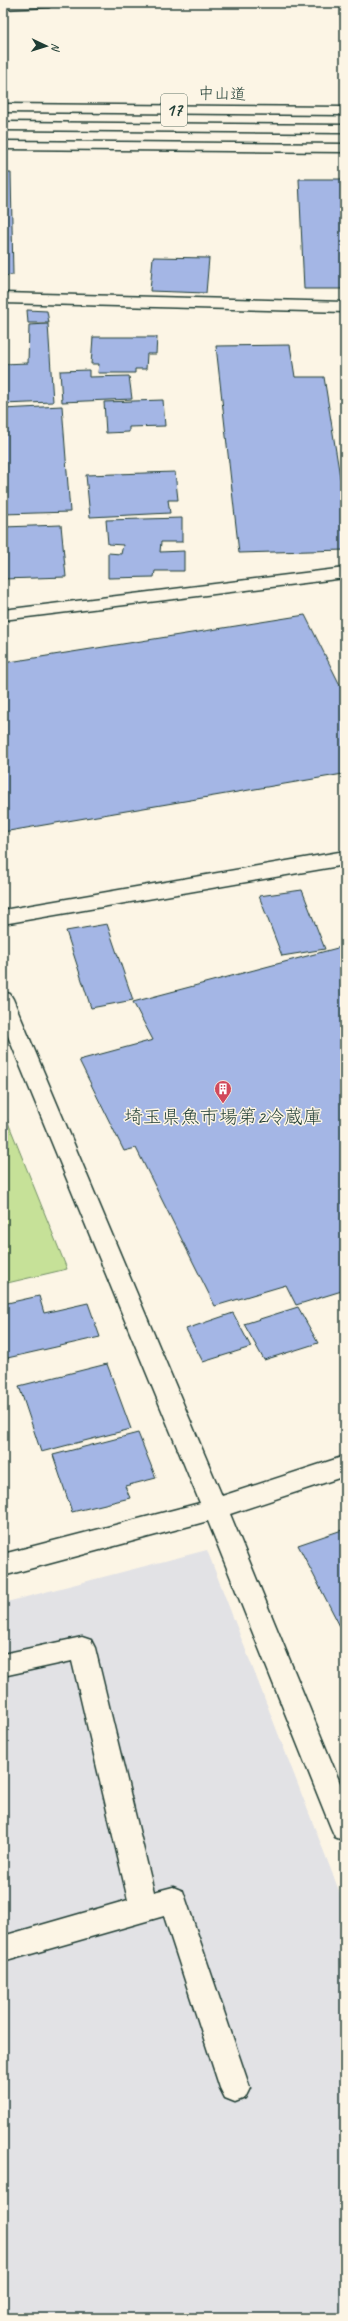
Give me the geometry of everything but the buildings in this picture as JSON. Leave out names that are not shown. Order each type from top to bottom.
[{"type":"main road","points":[[3,5],[49,3]]},
{"type":"main road","name":"中山道","points":[[3,108],[345,111]]},
{"type":"main road","points":[[3,123],[107,118],[254,116],[290,111]]},
{"type":"main road","name":"17","points":[[3,126],[345,129]]},
{"type":"main road","name":"17","points":[[3,146],[345,148]]},
{"type":"main road","points":[[3,298],[345,307]]},
{"type":"main road","points":[[3,615],[345,573]]},
{"type":"main road","points":[[3,917],[345,858]]},
{"type":"main road","points":[[3,999],[215,1509],[345,1828]]},
{"type":"main road","points":[[3,1565],[215,1509],[345,1466]]},
{"type":"main road","points":[[3,1665],[82,1648],[144,1907]]},
{"type":"main road","points":[[3,1949],[144,1907],[173,1900],[235,2088]]},
{"type":"shaded area","points":[[207,1550],[345,1906],[345,2318],[3,2318],[3,1603]]},
{"type":"green space","points":[[3,1110],[67,1269],[3,1284]]},
{"type":"place","name":"埼玉県魚市場第2冷蔵庫","points":[[223,1104]]}]
